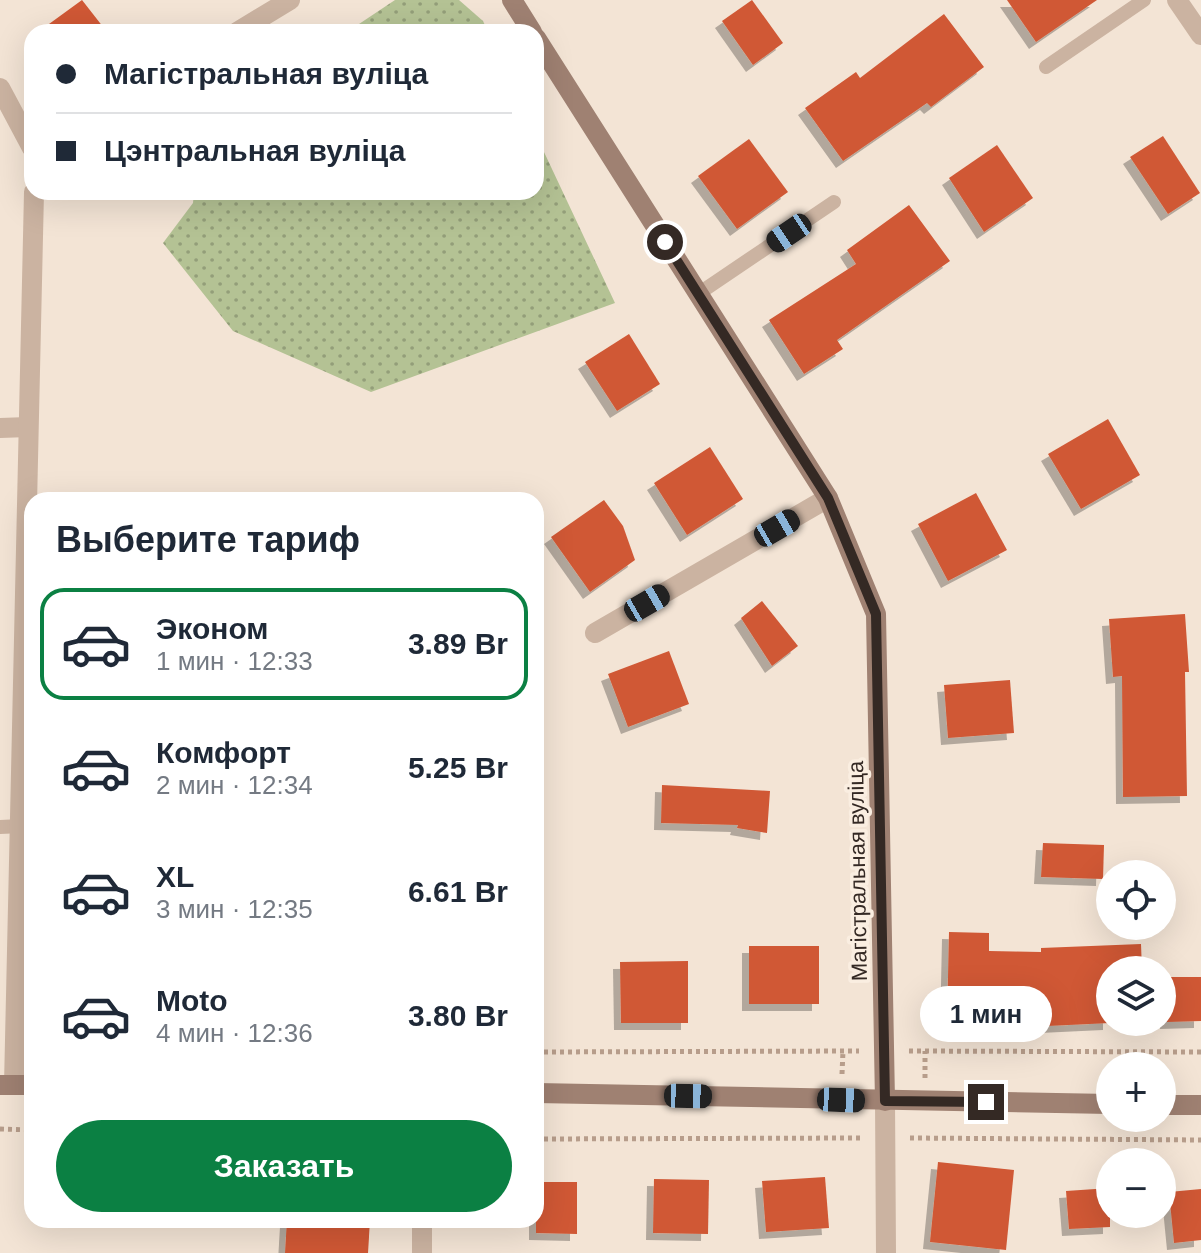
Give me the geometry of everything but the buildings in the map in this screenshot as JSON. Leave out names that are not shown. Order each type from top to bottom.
[{"type":"street","points":[[250,24],[290,0]]},
{"type":"street","points":[[512,0],[527,24]]},
{"type":"street","points":[[1177,0],[1201,35]]},
{"type":"street","name":"Магістральная вуліца","points":[[544,51],[828,498],[876,614],[886,1253]]},
{"type":"street","points":[[0,88],[24,133]]},
{"type":"street","points":[[28,492],[34,200]]},
{"type":"street","points":[[0,428],[28,427]]},
{"type":"street","points":[[595,633],[828,498]]},
{"type":"street","points":[[15,1085],[24,761]]},
{"type":"street","points":[[544,1093],[1096,1104]]},
{"type":"street","points":[[1176,1105],[1201,1105]]},
{"type":"street","points":[[422,1228],[422,1253]]},
{"type":"lane","points":[[1046,67],[1144,0]]},
{"type":"lane","points":[[698,294],[834,202]]},
{"type":"lane","points":[[0,827],[22,826]]},
{"type":"path","points":[[0,1129],[24,1130]]},
{"type":"green space","points":[[395,0],[459,0],[484,24],[359,24]]},
{"type":"green space","points":[[544,152],[615,303],[371,392],[233,331],[163,243],[193,200],[544,200]]},
{"type":"route","points":[[665,242],[828,498],[876,614],[885,1101],[986,1102]]}]
